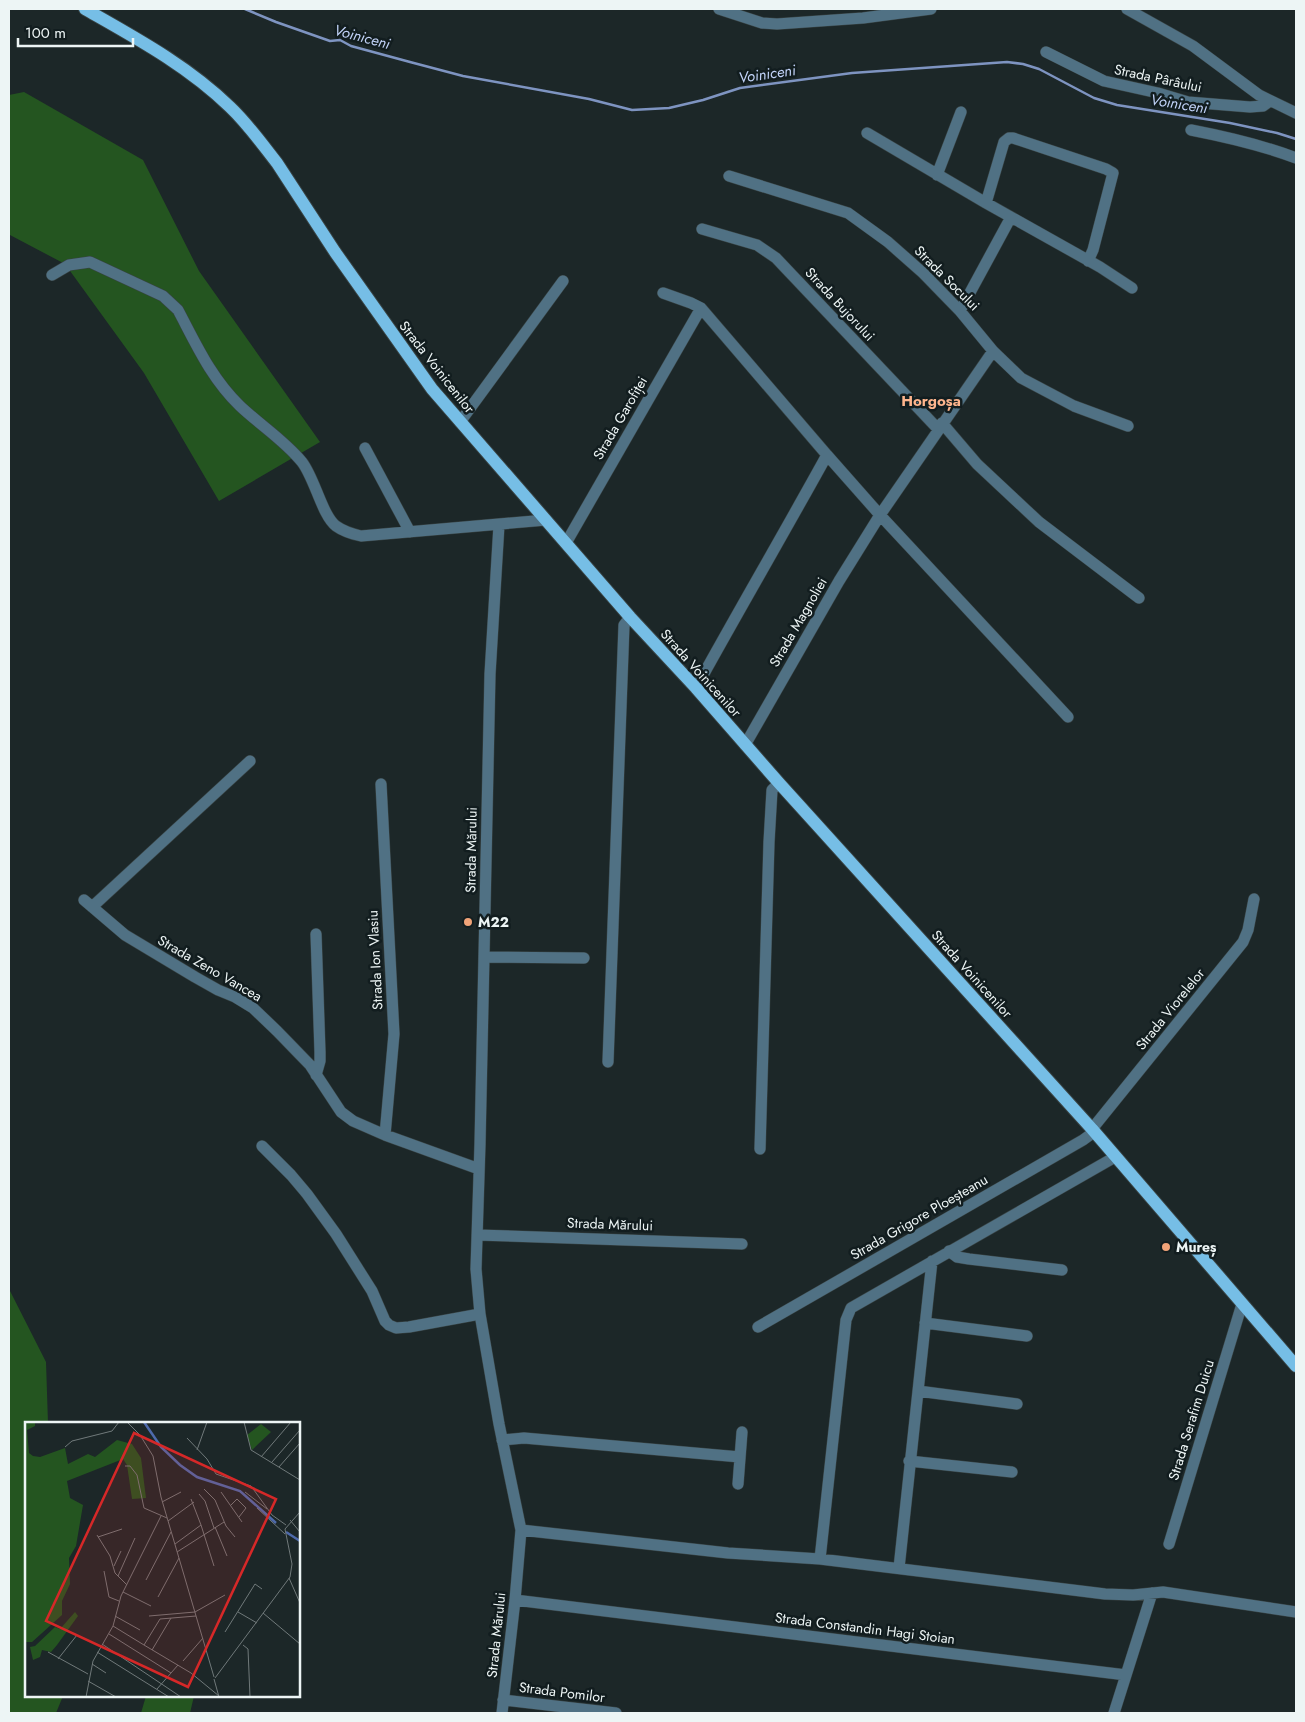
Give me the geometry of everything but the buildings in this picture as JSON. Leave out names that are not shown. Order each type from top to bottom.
[{"type":"main road","name":"Strada Voinicenilor","points":[[85,9],[163,54],[230,106],[254,133],[432,389],[630,617],[696,688],[779,783],[1093,1131],[1296,1366]]},
{"type":"street","points":[[718,9],[762,23],[776,24],[862,18],[930,9]]},
{"type":"street","name":"Strada Pârâului","points":[[1127,9],[1193,46],[1270,102],[1296,113]]},
{"type":"street","name":"Strada Pârâului","points":[[1046,52],[1104,82],[1158,93],[1188,102],[1250,107],[1263,106],[1270,102]]},
{"type":"street","points":[[937,175],[961,112]]},
{"type":"street","points":[[1191,130],[1226,136],[1264,146],[1296,158]]},
{"type":"street","points":[[867,134],[1132,288]]},
{"type":"street","points":[[986,204],[1004,142],[1009,138],[1106,169],[1113,173],[1093,250],[1088,261]]},
{"type":"street","name":"Strada Socului","points":[[729,176],[848,214],[888,242],[924,273],[960,311],[993,351],[1021,378],[1074,406],[1128,426]]},
{"type":"street","points":[[960,311],[1011,217]]},
{"type":"street","name":"Strada Bujorului","points":[[702,229],[757,245],[776,258],[977,464],[1039,522],[1138,598]]},
{"type":"street","points":[[52,275],[69,265],[90,262],[163,296],[178,310],[213,376],[240,406],[284,442],[303,464],[314,482],[322,504],[334,525],[361,536],[546,520]]},
{"type":"street","points":[[460,422],[563,282]]},
{"type":"street","points":[[663,293],[701,308],[880,515],[1068,717]]},
{"type":"street","name":"Strada Garofiței","points":[[566,543],[701,308]]},
{"type":"street","name":"Strada Magnoliei","points":[[745,744],[839,581],[880,515],[993,351]]},
{"type":"street","points":[[365,448],[410,532]]},
{"type":"street","points":[[696,688],[827,455]]},
{"type":"street","name":"Strada Mărului","points":[[499,525],[490,674],[476,1270],[480,1314],[502,1440],[521,1530],[502,1713]]},
{"type":"street","points":[[608,1062],[624,624],[630,617]]},
{"type":"street","name":"Strada Zeno Vancea","points":[[250,761],[88,903],[125,935],[189,974],[253,1008],[310,1065],[341,1112],[353,1121],[385,1135],[479,1169]]},
{"type":"street","points":[[760,1149],[769,842],[772,790],[779,783]]},
{"type":"street","name":"Strada Ion Vlasiu","points":[[381,784],[394,1034],[385,1135]]},
{"type":"street","name":"Strada Viorelelor","points":[[1093,1131],[1243,942],[1248,930],[1254,899]]},
{"type":"street","points":[[316,934],[320,1061],[316,1074]]},
{"type":"street","points":[[484,957],[584,958]]},
{"type":"street","name":"Strada Grigore Ploeșteanu","points":[[758,1327],[1074,1145],[1093,1131]]},
{"type":"street","points":[[262,1146],[307,1194],[336,1234],[372,1291],[385,1321],[389,1325],[396,1328],[409,1327],[480,1314]]},
{"type":"street","points":[[820,1559],[846,1320],[851,1308],[1115,1157]]},
{"type":"street","name":"Strada Mărului","points":[[477,1235],[742,1244]]},
{"type":"street","points":[[949,1252],[957,1257],[969,1259],[1062,1270]]},
{"type":"street","points":[[898,1568],[932,1261]]},
{"type":"street","name":"Strada Serafim Duicu","points":[[1169,1544],[1242,1304]]},
{"type":"street","points":[[925,1323],[1027,1336]]},
{"type":"street","points":[[918,1391],[1016,1404]]},
{"type":"street","points":[[738,1484],[742,1432]]},
{"type":"street","points":[[502,1440],[524,1438],[740,1457]]},
{"type":"street","points":[[910,1461],[1012,1472]]},
{"type":"street","points":[[521,1530],[769,1556],[820,1559],[1105,1594],[1133,1595],[1158,1592],[1177,1594],[1296,1612]]},
{"type":"street","points":[[1114,1713],[1152,1593]]},
{"type":"street","name":"Strada Constandin Hagi Stoian","points":[[515,1600],[1126,1675]]},
{"type":"street","name":"Strada Pomilor","points":[[503,1700],[616,1713]]},
{"type":"green space","points":[[24,92],[143,160],[199,271],[320,442],[219,501],[144,373],[65,264],[9,236],[9,95]]},
{"type":"green space","points":[[9,1289],[46,1362],[48,1422],[25,1422],[25,1697],[63,1697],[56,1713],[9,1713]]},
{"type":"green space","points":[[146,1697],[194,1697],[190,1713],[141,1713]]},
{"type":"waterway","name":"Voiniceni","points":[[245,9],[330,41],[340,40],[351,46],[463,76],[589,99],[632,110],[669,108],[703,100],[740,88],[852,73],[1007,62],[1039,69],[1094,98],[1117,105],[1230,123],[1296,139]]},
{"type":"place","name":"M22","points":[[468,922]]},
{"type":"place","name":"Mureș","points":[[1166,1247]]},
{"type":"district","name":"Horgoșa","points":[[931,401]]}]
